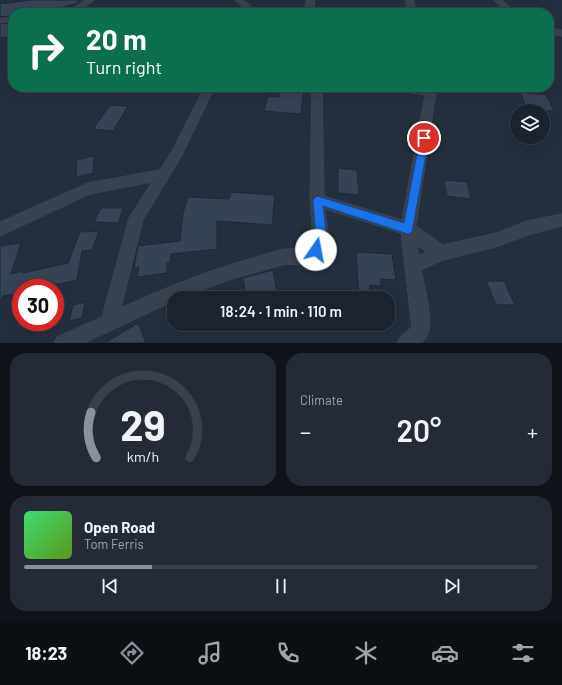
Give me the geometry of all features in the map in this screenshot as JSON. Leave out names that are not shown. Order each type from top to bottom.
[{"type":"street","points":[[78,8],[90,0]]},
{"type":"street","points":[[239,0],[248,8]]},
{"type":"street","points":[[498,0],[507,8]]},
{"type":"street","points":[[109,323],[136,218],[177,154],[208,92]]},
{"type":"street","points":[[63,343],[170,294],[229,272],[286,256],[303,257],[316,250],[321,240],[317,200],[317,92]]},
{"type":"street","points":[[406,343],[421,331],[418,297],[412,266],[408,229],[431,92]]},
{"type":"street","points":[[0,229],[88,189],[164,174]]},
{"type":"street","points":[[317,200],[408,229],[441,253]]},
{"type":"street","points":[[412,266],[441,253],[496,240],[527,228],[562,220]]},
{"type":"building","points":[[30,0],[77,0],[78,3],[60,8],[8,8],[8,16],[0,17],[0,4]]},
{"type":"building","points":[[8,23],[8,37],[0,38],[0,24]]},
{"type":"building","points":[[278,92],[303,92],[301,114],[264,111],[268,96],[280,97]]},
{"type":"building","points":[[520,92],[546,95],[554,111],[550,111],[550,104],[525,104]]},
{"type":"building","points":[[110,105],[128,106],[113,131],[93,129]]},
{"type":"building","points":[[94,156],[93,173],[76,177],[77,160]]},
{"type":"building","points":[[338,168],[357,170],[359,195],[338,193]]},
{"type":"building","points":[[444,180],[467,182],[471,199],[447,196]]},
{"type":"building","points":[[231,192],[275,195],[272,225],[217,221],[217,249],[171,254],[170,263],[167,263],[167,273],[137,277],[139,267],[134,268],[138,246],[180,241],[183,213],[188,197],[229,199]]},
{"type":"building","points":[[101,208],[123,208],[118,223],[94,222]]},
{"type":"building","points":[[99,231],[92,250],[82,251],[77,280],[64,283],[64,279],[12,279],[12,294],[3,296],[2,299],[0,299],[0,246],[21,243],[11,274],[24,271],[23,273],[68,263],[80,232]]},
{"type":"building","points":[[356,252],[392,254],[396,280],[381,279],[381,286],[370,285],[370,291],[359,291]]},
{"type":"building","points":[[273,270],[277,291],[245,291],[243,278]]},
{"type":"building","points":[[486,281],[504,281],[515,305],[496,305]]},
{"type":"building","points":[[85,302],[82,318],[69,321],[73,305]]},
{"type":"building","points":[[138,323],[146,343],[105,343]]},
{"type":"route","points":[[316,250],[321,240],[317,200],[408,229],[424,138]]}]
